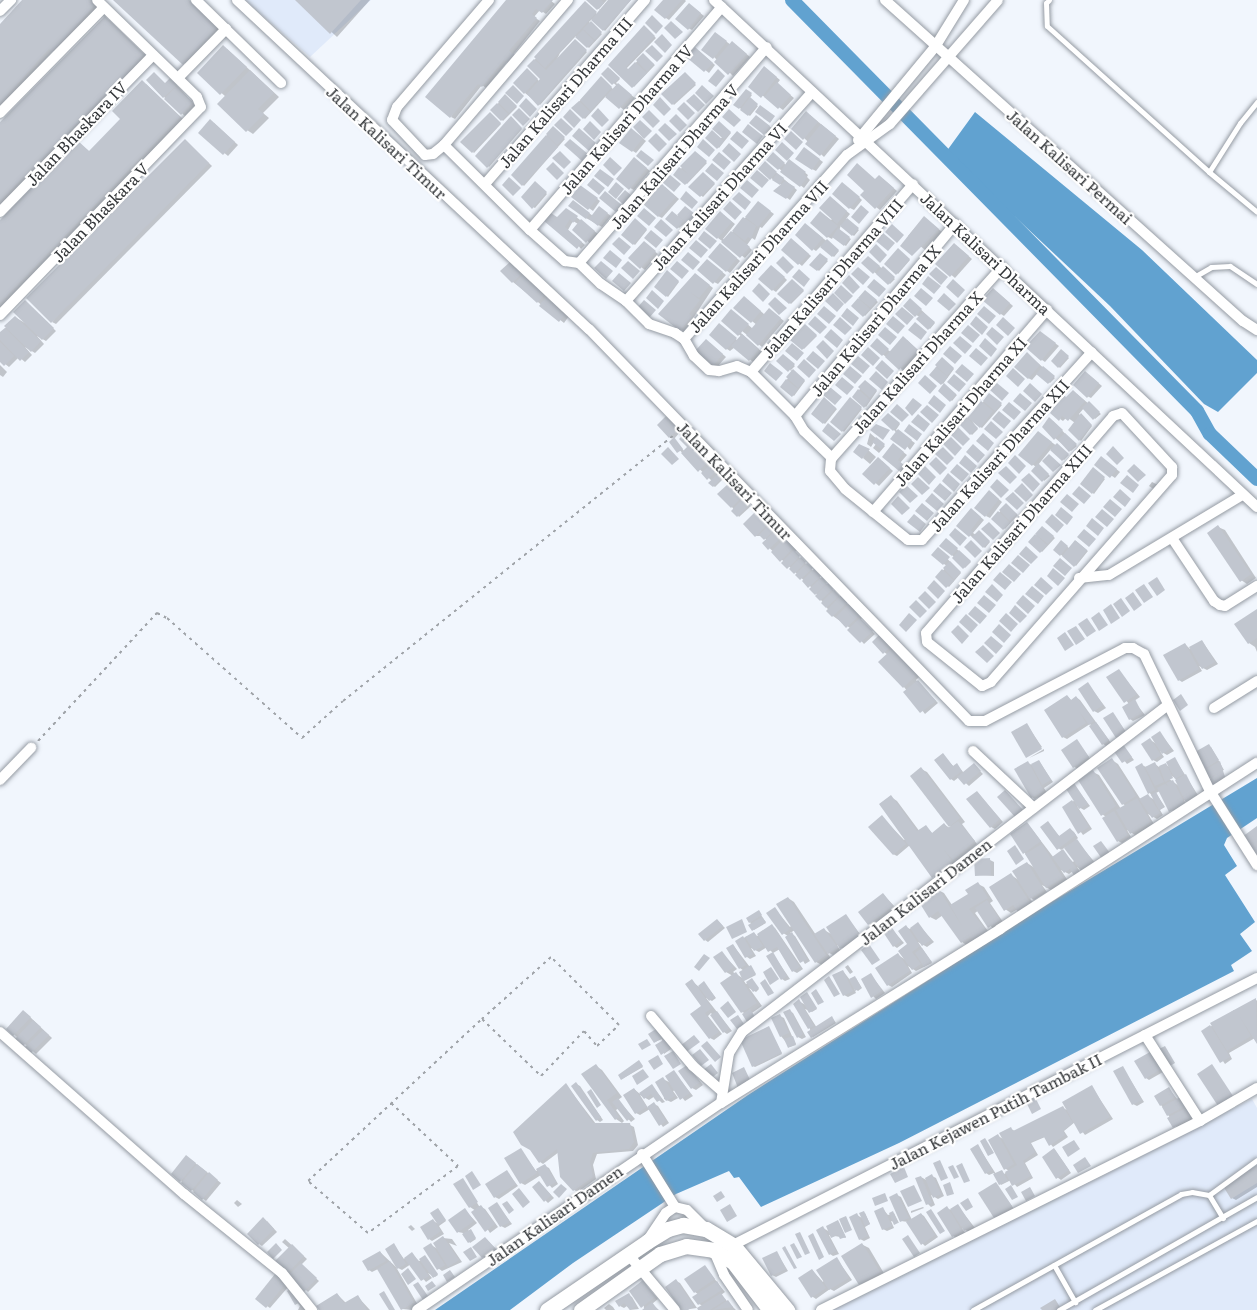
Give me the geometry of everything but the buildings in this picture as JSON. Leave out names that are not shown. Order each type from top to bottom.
[{"type":"street","points":[[0,11],[11,0]]},
{"type":"street","points":[[196,0],[281,83]]},
{"type":"street","name":"Jalan Kalisari Timur","points":[[237,0],[590,329],[969,721],[985,721],[1125,648],[1133,648],[1144,654],[1213,795]]},
{"type":"street","points":[[489,0],[392,114],[394,124],[425,155],[433,154],[444,145],[568,0]]},
{"type":"street","name":"Jalan Kalisari Dharma III","points":[[485,184],[645,0]]},
{"type":"street","name":"Jalan Kalisari Permai","points":[[885,0],[1243,321],[1257,330]]},
{"type":"street","points":[[864,138],[935,47],[964,0]]},
{"type":"street","points":[[864,138],[890,124],[998,0]]},
{"type":"street","name":"Jalan Kalisari Dharma","points":[[718,3],[1257,507]]},
{"type":"street","name":"Jalan Kalisari Dharma IV","points":[[530,230],[718,3]]},
{"type":"street","points":[[0,113],[101,4],[178,78],[226,29]]},
{"type":"street","name":"Jalan Kalisari Dharma V","points":[[579,262],[767,47]]},
{"type":"street","name":"Jalan Bhaskara IV","points":[[0,212],[153,55]]},
{"type":"street","name":"Jalan Bhaskara V","points":[[0,315],[200,110],[200,100],[178,78]]},
{"type":"street","name":"Jalan Kalisari Dharma VI","points":[[626,301],[812,92]]},
{"type":"street","name":"Jalan Kalisari Dharma VII","points":[[751,372],[739,366],[714,371],[702,364],[684,339],[864,138]]},
{"type":"street","points":[[444,145],[530,230],[565,261],[579,262],[601,285],[626,301],[649,324],[675,333],[684,339]]},
{"type":"street","name":"Jalan Kalisari Dharma VIII","points":[[751,372],[912,184]]},
{"type":"street","name":"Jalan Kalisari Dharma IX","points":[[795,416],[955,224]]},
{"type":"street","name":"Jalan Kalisari Dharma X","points":[[832,458],[1002,267]]},
{"type":"street","name":"Jalan Kalisari Dharma XI","points":[[873,512],[1047,310]]},
{"type":"street","name":"Jalan Kalisari Dharma XII","points":[[751,372],[795,416],[804,431],[832,458],[829,468],[834,478],[911,542],[921,540],[1092,351]]},
{"type":"street","name":"Jalan Kalisari Dharma XIII","points":[[1122,413],[1174,470],[1080,578],[986,685],[980,685],[925,640],[928,631],[1113,416],[1122,413]]},
{"type":"street","points":[[1080,578],[1109,576],[1242,495]]},
{"type":"street","points":[[1172,538],[1214,600],[1220,605],[1225,606],[1257,585]]},
{"type":"street","points":[[1214,708],[1257,681]]},
{"type":"street","name":"Jalan Kalisari Damen","points":[[722,1097],[729,1053],[742,1032],[1168,705]]},
{"type":"street","points":[[0,780],[35,744]]},
{"type":"street","points":[[973,751],[1034,808]]},
{"type":"street","name":"Jalan Kalisari Damen","points":[[417,1310],[644,1157],[722,1097],[1000,929],[1213,795],[1257,763]]},
{"type":"street","points":[[1213,795],[1257,865]]},
{"type":"street","name":"Jalan Kejawen Putih Tambak II","points":[[733,1245],[1257,978]]},
{"type":"street","points":[[651,1016],[722,1097]]},
{"type":"street","points":[[0,1032],[184,1194],[282,1273],[312,1310]]},
{"type":"street","points":[[1145,1035],[1200,1121]]},
{"type":"street","points":[[820,1310],[1200,1121],[1257,1088]]},
{"type":"street","points":[[644,1157],[673,1203],[692,1213],[705,1229]]},
{"type":"street","points":[[648,1240],[673,1203]]},
{"type":"street","points":[[547,1310],[648,1240],[668,1229],[682,1225],[705,1229],[733,1245],[787,1310]]},
{"type":"street","points":[[582,1310],[660,1254],[679,1246],[713,1250],[741,1270],[770,1310]]},
{"type":"street","points":[[713,1250],[724,1275],[748,1310]]},
{"type":"street","points":[[628,1254],[670,1308]]},
{"type":"lane","points":[[1048,0],[1046,3],[1047,26],[1209,172],[1257,212]]},
{"type":"lane","points":[[1209,172],[1240,123],[1257,102]]},
{"type":"lane","points":[[1194,277],[1211,267],[1230,266],[1257,284]]},
{"type":"lane","points":[[973,1310],[1181,1194],[1192,1192],[1209,1195],[1257,1160]]},
{"type":"lane","points":[[1209,1195],[1223,1218]]},
{"type":"lane","points":[[1059,1310],[1255,1198],[1257,1206]]},
{"type":"lane","points":[[1095,1310],[1257,1221]]},
{"type":"lane","points":[[1053,1265],[1075,1302]]},
{"type":"path","points":[[35,744],[157,613],[168,618],[302,738],[343,701],[684,427]]},
{"type":"path","points":[[391,1103],[458,1166],[368,1233],[308,1180],[391,1103],[482,1019],[550,957],[619,1025],[597,1046],[584,1031],[541,1076],[482,1019]]},
{"type":"shaded area","points":[[245,0],[371,0],[310,57]]},
{"type":"shaded area","points":[[1252,1099],[1257,1108],[1257,1310],[831,1310]]},
{"type":"water","points":[[975,112],[1142,250],[1257,360],[1257,373],[1218,412],[1204,404],[1110,306],[946,152]]},
{"type":"water","points":[[1257,778],[1257,818],[1227,838],[1224,845],[1237,866],[1225,875],[1255,922],[1240,934],[1252,951],[1231,965],[1234,971],[899,1143],[761,1207],[739,1177],[734,1178],[729,1171],[676,1194],[573,1263],[510,1310],[435,1310],[748,1095],[1050,903]]},
{"type":"waterway","points":[[792,0],[1197,411],[1210,434],[1257,479]]}]
